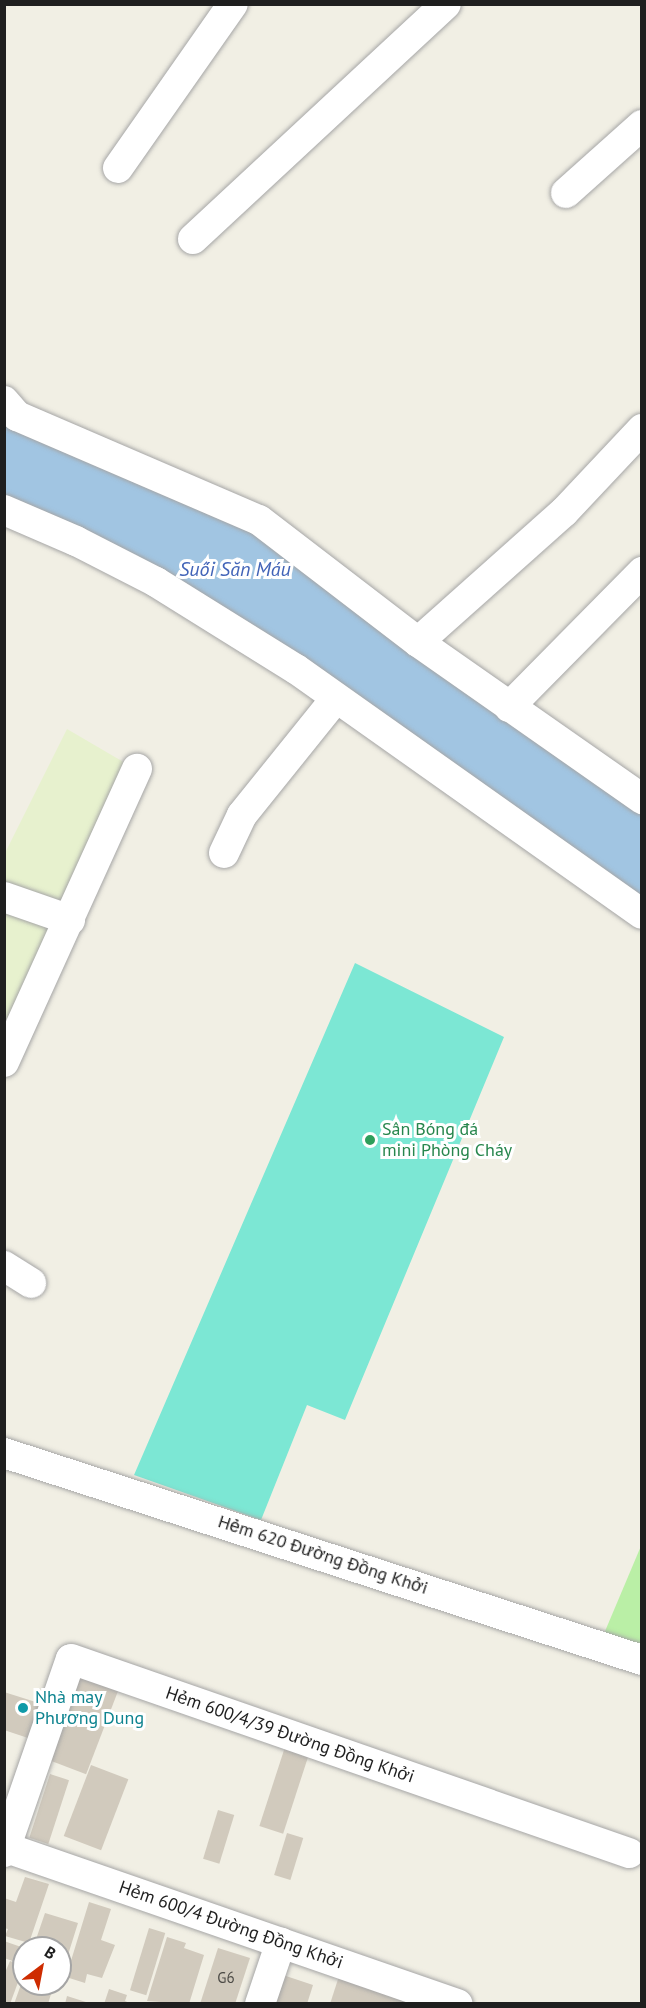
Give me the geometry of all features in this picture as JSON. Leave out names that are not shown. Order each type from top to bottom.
[{"type":"street","points":[[118,168],[233,4]]},
{"type":"street","points":[[193,239],[446,4]]},
{"type":"street","points":[[566,193],[642,125]]},
{"type":"street","points":[[4,401],[17,416],[259,520],[418,642],[642,799]]},
{"type":"street","points":[[418,642],[564,513],[642,429]]},
{"type":"street","points":[[4,510],[75,541],[156,582],[296,669],[642,914]]},
{"type":"street","points":[[509,707],[642,572]]},
{"type":"street","points":[[224,853],[242,815],[336,698]]},
{"type":"street","points":[[4,1062],[137,769]]},
{"type":"street","points":[[4,897],[70,920]]},
{"type":"street","name":"Hẻm 620 Đường Đồng Khởi","points":[[4,1453],[642,1660]]},
{"type":"street","name":"Hẻm 600/4/39 Đường Đồng Khởi","points":[[5,1849],[71,1659],[629,1852]]},
{"type":"street","name":"Hẻm 600/4 Đường Đồng Khởi","points":[[5,1849],[458,2004]]},
{"type":"street","points":[[260,2004],[281,1942]]},
{"type":"green space","points":[[67,729],[132,767],[69,909],[5,887],[4,855]]},
{"type":"green space","points":[[5,905],[60,925],[5,1025]]},
{"type":"green space","points":[[641,1546],[641,1649],[603,1636]]},
{"type":"shaded area","name":"Sân Bóng đá mini Phòng Cháy","points":[[355,963],[504,1037],[345,1420],[307,1405],[261,1520],[134,1475]]},
{"type":"water","name":"Suối Săn Máu","points":[[4,417],[254,529],[641,811],[641,901],[5,500]]},
{"type":"building","points":[[81,1676],[118,1690],[86,1774],[49,1760]]},
{"type":"building","points":[[4,1692],[42,1704],[31,1739],[4,1730]]},
{"type":"building","points":[[285,1747],[309,1755],[283,1834],[259,1826]]},
{"type":"building","points":[[91,1765],[128,1779],[101,1850],[64,1836]]},
{"type":"building","points":[[50,1774],[69,1780],[48,1844],[29,1838]]},
{"type":"building","points":[[218,1810],[234,1815],[219,1864],[203,1859]]},
{"type":"building","points":[[287,1833],[303,1838],[290,1880],[274,1875]]},
{"type":"building","points":[[25,1877],[49,1884],[31,1936],[12,1936],[12,1938],[5,1936],[8,1929],[4,1928],[4,1898],[16,1902]]},
{"type":"building","points":[[89,1902],[111,1909],[101,1940],[115,1945],[102,1978],[87,1974],[85,1983],[72,1979],[72,1957]]},
{"type":"building","points":[[45,1913],[78,1923],[72,1942],[72,1936],[37,1936]]},
{"type":"building","points":[[149,1928],[165,1933],[146,1995],[130,1990]]},
{"type":"building","points":[[167,1937],[186,1943],[184,1948],[204,1955],[189,2004],[147,2001]]},
{"type":"building","points":[[4,1941],[12,1944],[12,1961],[4,1958]]},
{"type":"building","points":[[218,1948],[250,1958],[235,2004],[200,2004]]},
{"type":"building","points":[[10,1961],[12,1962],[13,1996],[10,2004],[4,2003],[4,1975]]},
{"type":"building","points":[[277,1973],[313,1985],[307,2004],[268,2004]]},
{"type":"building","points":[[340,1973],[412,2004],[330,2004]]},
{"type":"building","points":[[109,1989],[127,1995],[125,2001],[132,2004],[104,2004]]},
{"type":"building","points":[[17,1996],[50,1996],[48,2004],[14,2004]]},
{"type":"building","points":[[67,1996],[89,2003],[89,2004],[65,2004]]},
{"type":"place","name":"Sân Bóng đá mini Phòng Cháy","points":[[370,1140]]},
{"type":"place","name":"Nhà may Phương Dung","points":[[23,1708]]}]
